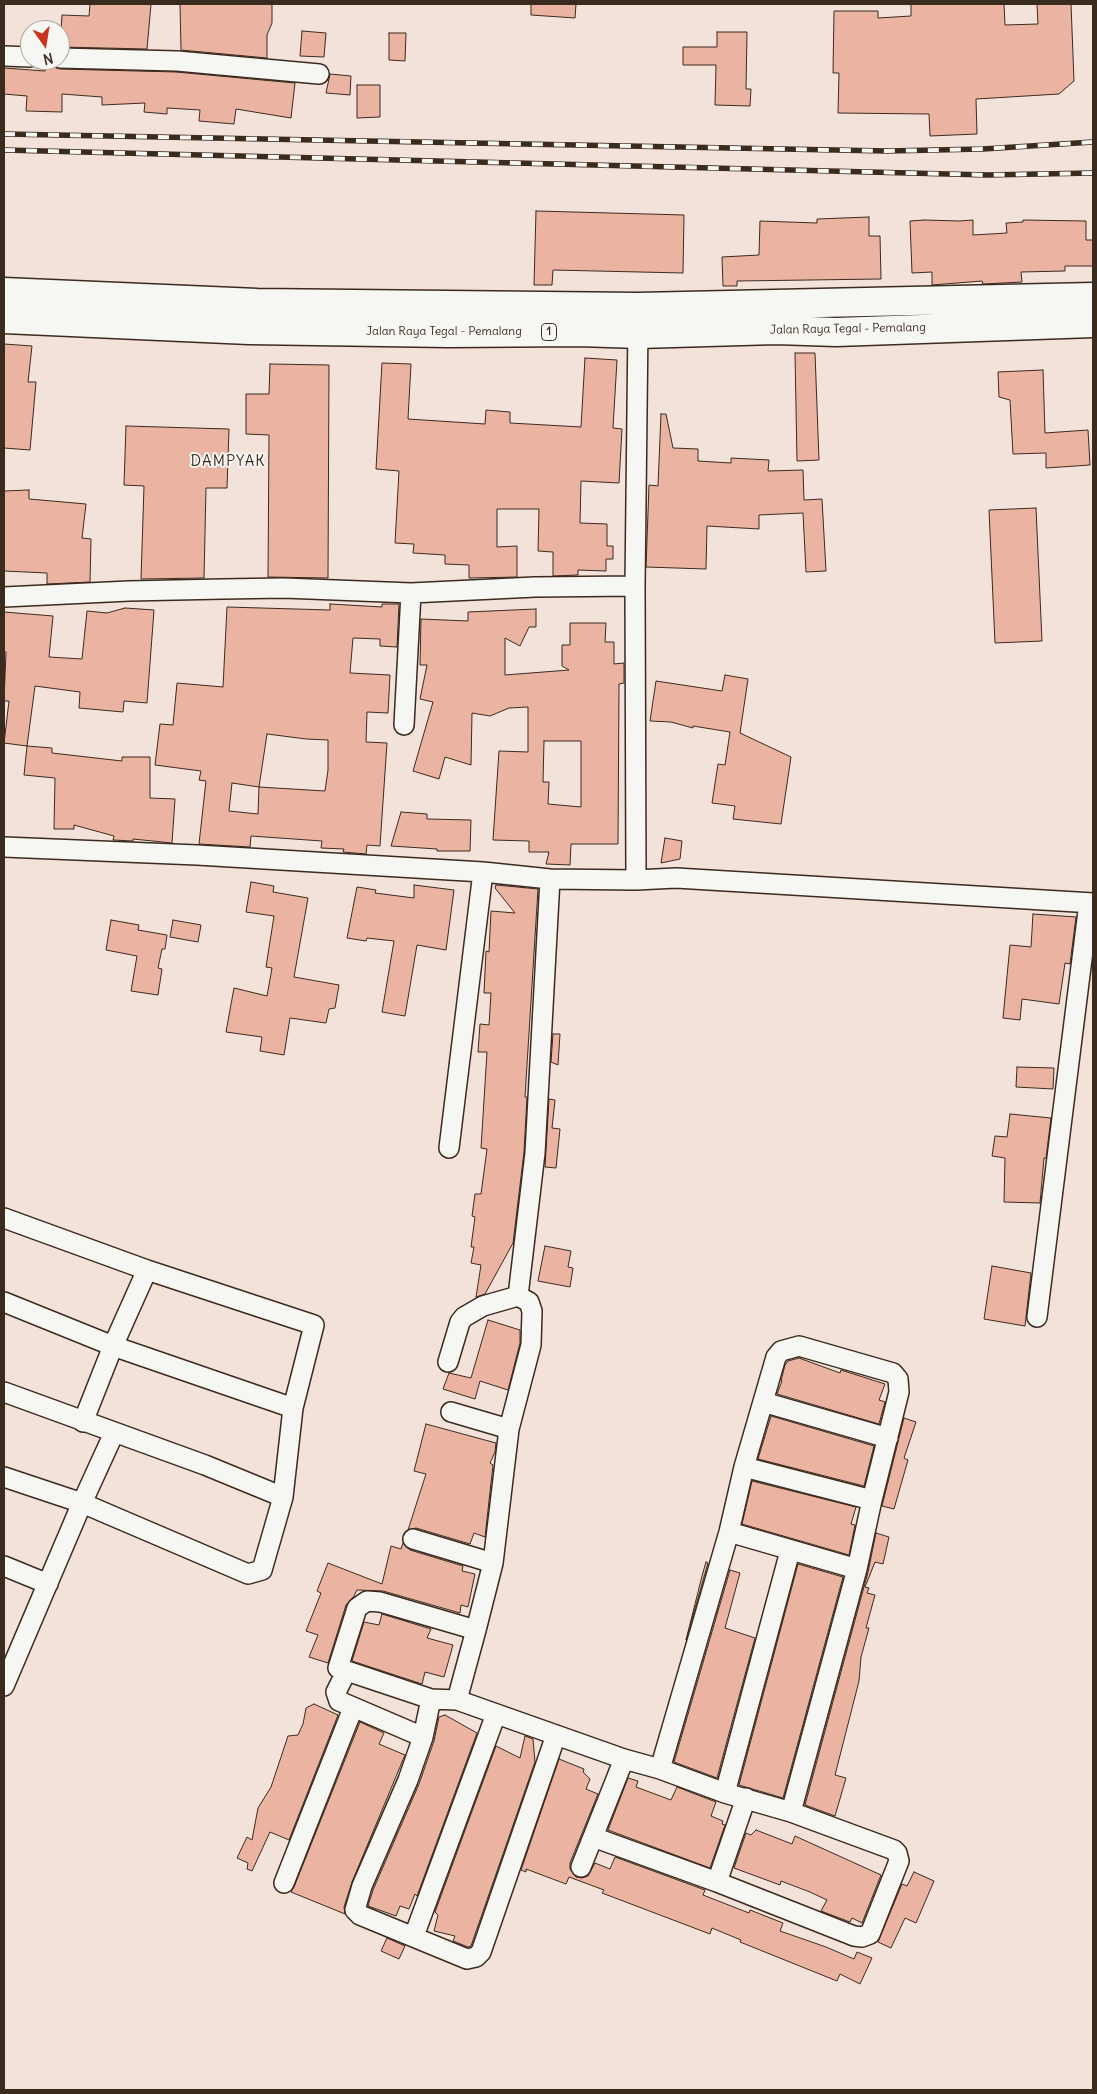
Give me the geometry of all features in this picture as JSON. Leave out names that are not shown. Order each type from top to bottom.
[{"type":"highway","name":"1","points":[[4,292],[257,304],[638,307],[1093,297]]},
{"type":"highway","points":[[71,322],[72,294]]},
{"type":"highway","name":"Jalan Raya Tegal - Pemalang","points":[[4,319],[259,330],[639,334],[776,330],[836,332],[1093,323]]},
{"type":"street","points":[[4,56],[20,56]]},
{"type":"street","points":[[70,58],[177,61],[319,74]]},
{"type":"street","points":[[636,880],[635,586],[638,307]]},
{"type":"street","points":[[4,597],[129,590],[222,588],[284,588],[411,593],[635,586]]},
{"type":"street","points":[[404,725],[411,593]]},
{"type":"street","points":[[4,847],[197,855],[483,872],[550,880],[676,878],[1091,903],[1037,1317]]},
{"type":"street","points":[[450,1148],[483,872]]},
{"type":"street","points":[[518,1296],[535,1153],[550,880]]},
{"type":"street","points":[[4,1218],[147,1270],[314,1325],[294,1408],[283,1497],[262,1570],[248,1574],[82,1503],[4,1477]]},
{"type":"street","points":[[83,1422],[113,1346],[147,1270]]},
{"type":"street","points":[[448,1362],[460,1322],[464,1317],[483,1306],[518,1296],[529,1302],[533,1320],[527,1363],[509,1429],[493,1563],[457,1700]]},
{"type":"street","points":[[4,1302],[113,1346],[294,1408]]},
{"type":"street","points":[[660,1769],[729,1532],[744,1467],[776,1357],[781,1351],[799,1346],[893,1373],[898,1379],[900,1392],[872,1500],[857,1569],[791,1812]]},
{"type":"street","points":[[4,1392],[205,1465],[283,1497]]},
{"type":"street","points":[[763,1402],[888,1438]]},
{"type":"street","points":[[452,1412],[509,1429]]},
{"type":"street","points":[[4,1686],[10,1654],[48,1584],[114,1433]]},
{"type":"street","points":[[744,1467],[872,1500]]},
{"type":"street","points":[[729,1532],[857,1569]]},
{"type":"street","points":[[413,1540],[493,1563]]},
{"type":"street","points":[[725,1793],[790,1551]]},
{"type":"street","points":[[4,1566],[48,1584]]},
{"type":"street","points":[[476,1630],[380,1602],[367,1601],[357,1608],[338,1666],[339,1670],[432,1699],[457,1700],[725,1793],[791,1812],[897,1852],[899,1861],[870,1934],[862,1937],[854,1936],[717,1882],[593,1837]]},
{"type":"street","points":[[346,1672],[336,1692],[339,1701],[423,1737]]},
{"type":"street","points":[[432,1699],[423,1737],[408,1780],[365,1878],[355,1910],[360,1915],[467,1959],[479,1955],[556,1735]]},
{"type":"street","points":[[284,1883],[352,1708]]},
{"type":"street","points":[[414,1936],[496,1714]]},
{"type":"street","points":[[581,1867],[624,1759]]},
{"type":"street","points":[[717,1882],[746,1798]]},
{"type":"building","points":[[90,4],[151,4],[147,49],[70,47],[70,20],[62,20],[62,15],[89,16]]},
{"type":"building","points":[[180,4],[272,4],[272,23],[267,35],[267,58],[181,50]]},
{"type":"building","points":[[531,4],[576,4],[575,18],[531,15]]},
{"type":"building","points":[[911,4],[1004,4],[1005,25],[1038,24],[1037,4],[1071,4],[1074,81],[1059,94],[976,99],[977,134],[930,136],[929,114],[838,113],[839,73],[833,73],[834,11],[878,11],[878,18],[911,16]]},
{"type":"building","points":[[302,31],[326,33],[324,57],[300,56]]},
{"type":"building","points":[[717,32],[747,32],[746,89],[751,89],[750,106],[715,105],[716,65],[683,65],[683,47],[717,47]]},
{"type":"building","points":[[389,33],[406,33],[405,61],[389,60]]},
{"type":"building","points":[[4,68],[45,71],[70,69],[176,72],[295,83],[291,118],[236,109],[234,124],[199,121],[200,110],[167,108],[167,114],[144,112],[145,103],[102,105],[102,97],[62,94],[62,112],[26,111],[27,96],[4,94]]},
{"type":"building","points":[[330,74],[351,76],[350,95],[326,93]]},
{"type":"building","points":[[357,85],[380,85],[380,117],[357,118]]},
{"type":"building","points":[[536,211],[684,215],[683,273],[553,270],[552,285],[534,285]]},
{"type":"building","points":[[869,217],[869,236],[880,236],[881,279],[737,281],[737,286],[723,286],[722,257],[759,255],[760,221],[817,223],[817,219]]},
{"type":"building","points":[[973,220],[973,235],[1007,233],[1006,223],[1023,222],[1023,220],[1086,221],[1086,240],[1093,240],[1093,266],[1065,266],[1065,271],[1021,272],[1022,282],[983,284],[982,281],[932,285],[932,272],[912,273],[910,221]]},
{"type":"building","points":[[4,344],[32,346],[28,382],[36,382],[30,450],[4,448]]},
{"type":"building","points":[[795,353],[815,353],[819,460],[797,461]]},
{"type":"building","points":[[585,358],[617,360],[613,428],[622,429],[619,483],[581,481],[580,523],[607,524],[607,546],[613,546],[613,559],[606,559],[606,571],[578,570],[578,575],[553,576],[553,552],[538,551],[539,509],[497,509],[497,547],[517,546],[517,577],[469,578],[469,565],[445,564],[445,555],[413,553],[414,544],[395,543],[399,471],[376,469],[382,363],[411,364],[408,419],[485,424],[486,410],[510,412],[510,423],[581,427]]},
{"type":"building","points":[[270,364],[329,365],[328,578],[268,577],[269,435],[246,434],[246,394],[269,394]]},
{"type":"building","points":[[1043,370],[1045,433],[1088,430],[1090,465],[1046,468],[1046,453],[1013,454],[1010,400],[999,397],[998,372]]},
{"type":"building","points":[[661,414],[666,414],[673,448],[698,449],[698,461],[731,463],[731,458],[769,460],[768,471],[803,470],[804,500],[822,499],[826,571],[806,572],[803,513],[759,515],[759,529],[707,526],[706,569],[646,567],[649,485],[658,486]]},
{"type":"building","points":[[126,426],[229,429],[227,488],[206,488],[204,578],[141,579],[144,486],[124,485]]},
{"type":"building","points":[[29,490],[29,499],[86,504],[82,538],[91,539],[90,582],[47,584],[47,573],[4,571],[4,491]]},
{"type":"building","points":[[1036,508],[1042,641],[995,643],[989,510]]},
{"type":"building","points":[[330,604],[382,607],[382,604],[399,604],[397,647],[380,646],[380,639],[353,638],[350,673],[390,675],[388,713],[367,712],[366,742],[387,743],[380,846],[367,845],[366,854],[343,852],[344,849],[321,848],[322,841],[251,836],[250,847],[199,844],[206,781],[199,780],[201,771],[155,765],[160,724],[173,725],[177,683],[223,687],[227,607],[330,610]],"holes":[[[267,734],[328,740],[328,770],[325,791],[259,787]],[[232,783],[259,787],[258,814],[229,811]]]},
{"type":"building","points":[[125,608],[154,610],[147,703],[124,701],[123,712],[79,708],[80,692],[35,686],[27,746],[4,743],[9,701],[4,701],[6,652],[4,652],[4,612],[53,616],[49,657],[82,659],[87,611],[107,613]]},
{"type":"building","points":[[536,609],[536,627],[529,627],[520,646],[505,638],[505,675],[569,670],[562,666],[562,645],[570,645],[570,623],[606,623],[605,642],[614,642],[614,664],[624,663],[624,683],[619,684],[618,844],[571,844],[570,865],[546,864],[549,852],[529,852],[529,841],[493,840],[499,751],[528,752],[528,707],[509,708],[490,716],[472,713],[471,765],[445,757],[439,779],[413,771],[433,702],[420,699],[427,665],[420,665],[421,619],[468,621],[468,612]],"holes":[[[544,741],[581,741],[581,807],[548,804],[549,782],[543,782]]]},
{"type":"building","points":[[725,675],[748,679],[740,733],[791,757],[781,824],[733,819],[735,806],[712,803],[718,764],[725,765],[730,732],[693,726],[693,728],[671,722],[650,721],[656,681],[722,691]]},
{"type":"building","points":[[27,746],[52,748],[52,753],[122,761],[122,757],[150,757],[150,798],[175,799],[172,843],[133,839],[133,841],[113,840],[114,836],[74,825],[74,829],[54,829],[55,778],[24,775]]},
{"type":"building","points":[[401,812],[427,814],[427,819],[471,820],[470,851],[437,851],[437,849],[391,846]]},
{"type":"building","points":[[665,838],[682,841],[680,859],[661,863]]},
{"type":"building","points":[[251,882],[274,886],[273,892],[308,898],[294,977],[339,985],[335,1008],[329,1009],[326,1023],[290,1018],[284,1055],[260,1051],[262,1037],[226,1032],[234,988],[267,996],[272,968],[266,967],[274,916],[246,912]]},
{"type":"building","points":[[414,885],[454,890],[446,950],[417,945],[405,1016],[382,1012],[394,941],[367,938],[366,941],[347,938],[357,887],[376,890],[375,893],[414,898]]},
{"type":"building","points":[[496,885],[538,889],[525,1097],[527,1097],[524,1152],[513,1243],[485,1294],[476,1297],[481,1265],[471,1263],[474,1247],[471,1247],[475,1217],[472,1216],[475,1194],[481,1194],[487,1149],[481,1148],[487,1052],[478,1052],[480,1024],[489,1025],[491,993],[484,993],[486,951],[489,952],[491,911],[515,913],[495,888]]},
{"type":"building","points":[[1033,914],[1076,917],[1070,964],[1065,963],[1059,1004],[1022,999],[1020,1020],[1003,1018],[1010,945],[1031,947]]},
{"type":"building","points":[[111,920],[139,925],[138,930],[167,935],[165,949],[162,949],[158,968],[162,969],[158,995],[131,991],[137,956],[106,950]]},
{"type":"building","points":[[173,920],[201,925],[198,942],[170,937]]},
{"type":"building","points":[[553,1034],[560,1034],[558,1065],[551,1062]]},
{"type":"building","points":[[1017,1067],[1054,1068],[1053,1089],[1016,1087]]},
{"type":"building","points":[[549,1099],[555,1100],[552,1128],[560,1129],[556,1168],[545,1167]]},
{"type":"building","points":[[1010,1114],[1051,1118],[1046,1158],[1044,1158],[1040,1203],[1004,1202],[1005,1158],[992,1156],[995,1136],[1007,1137]]},
{"type":"building","points":[[545,1246],[571,1251],[568,1267],[573,1268],[570,1287],[538,1281]]},
{"type":"building","points":[[992,1266],[1031,1273],[1025,1326],[984,1319]]},
{"type":"building","points":[[488,1320],[520,1330],[520,1343],[508,1390],[480,1381],[475,1399],[443,1389],[449,1373],[471,1378]]},
{"type":"building","points":[[799,1358],[840,1373],[841,1370],[885,1384],[879,1400],[885,1402],[879,1424],[777,1394],[785,1365],[788,1361]]},
{"type":"building","points":[[771,1416],[874,1446],[864,1486],[758,1459]]},
{"type":"building","points":[[904,1418],[916,1422],[904,1458],[908,1460],[894,1509],[882,1506]]},
{"type":"building","points":[[426,1424],[496,1443],[495,1452],[490,1463],[493,1465],[485,1537],[474,1533],[470,1544],[416,1528],[408,1530],[426,1474],[414,1471]]},
{"type":"building","points":[[752,1481],[856,1507],[851,1524],[855,1525],[849,1555],[742,1524]]},
{"type":"building","points":[[876,1533],[889,1537],[883,1564],[875,1562],[865,1587],[869,1588],[867,1593],[875,1595],[866,1628],[869,1628],[861,1657],[859,1681],[835,1775],[846,1778],[835,1816],[805,1805],[868,1572]]},
{"type":"building","points":[[403,1543],[410,1550],[463,1566],[462,1571],[475,1574],[468,1607],[461,1605],[460,1613],[383,1591],[357,1590],[346,1605],[328,1663],[309,1657],[318,1635],[306,1631],[321,1593],[317,1591],[328,1563],[382,1584],[391,1546],[401,1549]]},
{"type":"building","points":[[706,1562],[708,1563],[686,1640],[702,1576]]},
{"type":"building","points":[[798,1564],[843,1577],[783,1798],[739,1785]]},
{"type":"building","points":[[730,1570],[740,1573],[725,1628],[755,1638],[717,1778],[674,1762]]},
{"type":"building","points":[[382,1614],[431,1629],[427,1638],[453,1645],[444,1677],[425,1672],[422,1684],[352,1661],[364,1622],[379,1625]]},
{"type":"building","points":[[314,1704],[338,1715],[289,1840],[270,1832],[252,1871],[247,1869],[248,1863],[237,1858],[247,1837],[252,1840],[258,1808],[271,1787],[288,1736],[298,1735],[303,1724],[306,1708]]},
{"type":"building","points":[[445,1715],[477,1733],[417,1896],[415,1894],[409,1909],[400,1906],[396,1916],[368,1906],[373,1890],[419,1784],[434,1741],[439,1717]]},
{"type":"building","points":[[360,1722],[384,1733],[379,1744],[405,1755],[352,1882],[344,1907],[345,1914],[291,1892]]},
{"type":"building","points":[[525,1736],[533,1739],[535,1762],[471,1946],[468,1947],[453,1941],[455,1936],[434,1931],[438,1915],[435,1912],[496,1746],[520,1758]]},
{"type":"building","points":[[559,1759],[584,1769],[583,1772],[590,1779],[586,1789],[598,1794],[570,1863],[570,1869],[576,1877],[588,1876],[595,1863],[610,1869],[615,1857],[705,1890],[703,1895],[749,1913],[750,1910],[783,1923],[780,1931],[854,1959],[857,1952],[872,1958],[860,1984],[840,1974],[837,1981],[740,1942],[741,1940],[712,1928],[710,1934],[602,1893],[604,1890],[569,1877],[566,1884],[526,1869],[526,1872],[521,1870]]},
{"type":"building","points":[[628,1778],[638,1781],[636,1787],[671,1800],[677,1787],[716,1802],[711,1816],[723,1821],[722,1824],[725,1825],[710,1868],[608,1830]]},
{"type":"building","points":[[756,1830],[792,1844],[795,1836],[881,1875],[862,1923],[852,1918],[850,1922],[821,1911],[827,1900],[810,1892],[781,1881],[780,1885],[734,1868],[746,1833],[751,1835]]},
{"type":"building","points":[[914,1872],[934,1881],[916,1923],[905,1918],[891,1948],[878,1942],[902,1884],[907,1886]]},
{"type":"building","points":[[387,1938],[405,1946],[399,1959],[381,1951]]},
{"type":"railway","points":[[4,134],[887,151],[983,149],[1093,142]]},
{"type":"railway","points":[[4,150],[987,175],[1093,173]]},
{"type":"district","name":"DAMPYAK","points":[[228,462]]}]
